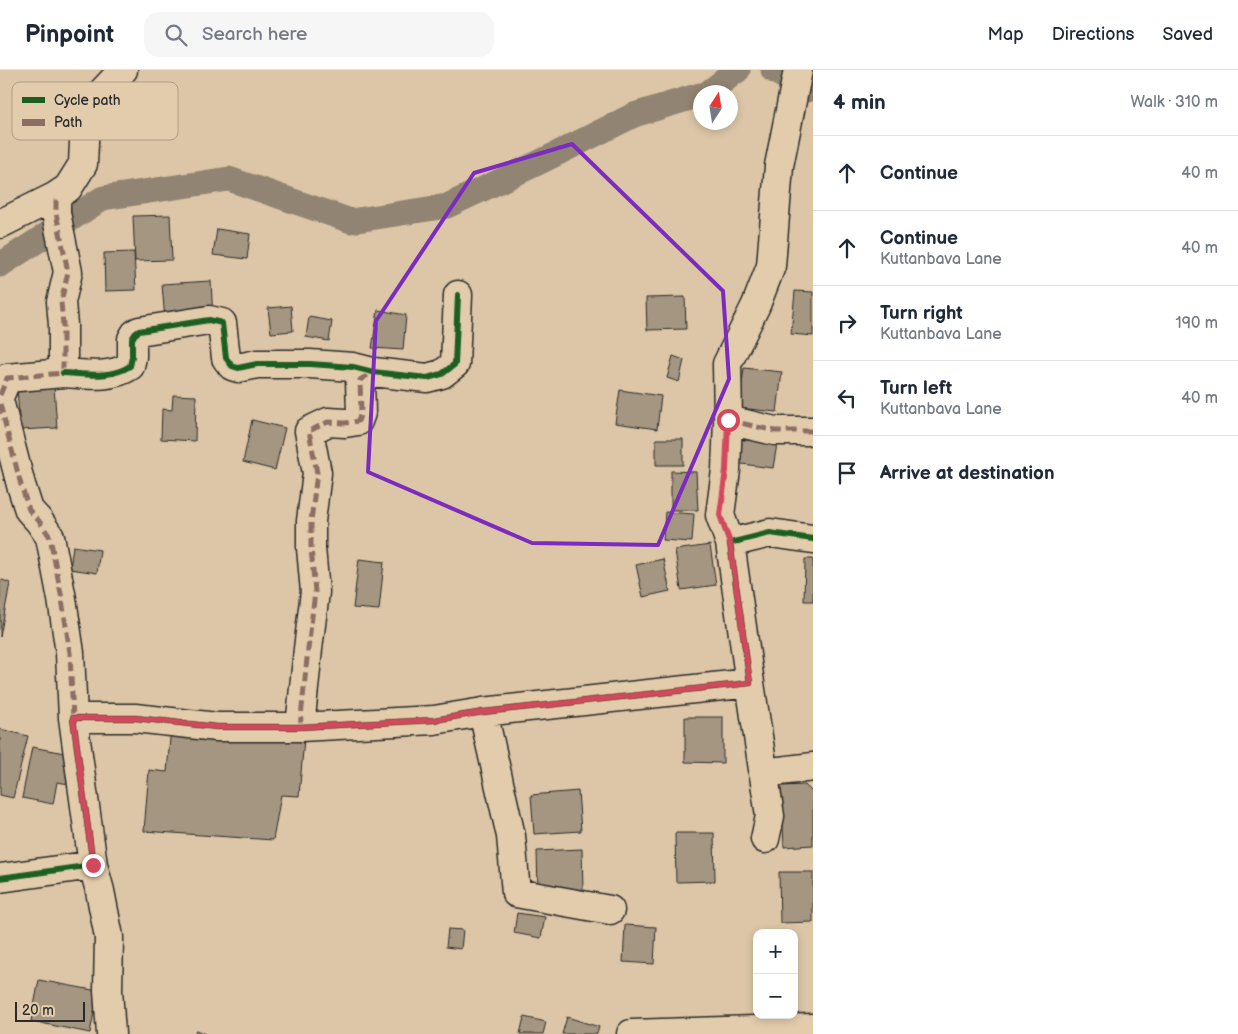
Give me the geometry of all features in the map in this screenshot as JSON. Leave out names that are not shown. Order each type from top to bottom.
[{"type":"street","points":[[110,82],[123,70]]},
{"type":"street","points":[[766,839],[770,816],[730,543],[720,515],[726,470],[728,420],[726,364],[756,305],[771,266],[779,166],[798,70]]},
{"type":"street","points":[[0,224],[56,205],[83,164],[84,140]]},
{"type":"street","points":[[56,205],[68,272],[61,302],[63,373]]},
{"type":"street","points":[[0,395],[7,378],[63,373],[114,374],[123,371],[130,366],[132,339],[139,331],[209,320],[222,323],[226,358],[232,366],[238,368],[258,364],[352,367],[373,372],[428,378],[442,374],[455,364],[458,295]]},
{"type":"street","points":[[300,727],[315,592],[311,522],[318,473],[309,431],[328,422],[358,420],[360,413],[360,380],[373,372]]},
{"type":"street","points":[[0,404],[29,510],[50,537],[62,598],[70,653],[73,718],[93,865],[100,891],[108,937],[108,990],[111,1034]]},
{"type":"street","points":[[728,420],[775,431],[813,431]]},
{"type":"street","points":[[730,543],[770,533],[813,539]]},
{"type":"street","points":[[73,718],[135,718],[217,727],[300,727],[434,720],[484,712],[750,683]]},
{"type":"street","points":[[484,712],[511,836],[516,893],[610,910]]},
{"type":"street","points":[[763,773],[813,767]]},
{"type":"street","points":[[0,878],[93,865]]},
{"type":"street","points":[[631,1034],[813,1028]]},
{"type":"highlighted area","points":[[572,144],[723,291],[729,379],[658,545],[532,543],[368,472],[376,321],[474,173]]},
{"type":"building","points":[[170,215],[172,260],[135,261],[133,216]]},
{"type":"building","points":[[217,229],[250,234],[247,259],[213,255]]},
{"type":"building","points":[[134,252],[136,290],[105,291],[104,253]]},
{"type":"building","points":[[211,281],[213,318],[165,321],[162,284]]},
{"type":"building","points":[[795,291],[813,292],[813,336],[791,334]]},
{"type":"building","points":[[685,297],[686,329],[647,330],[646,298]]},
{"type":"building","points":[[291,306],[293,331],[271,333],[268,308]]},
{"type":"building","points":[[378,310],[406,315],[403,350],[372,348]]},
{"type":"building","points":[[309,317],[332,321],[329,341],[306,337]]},
{"type":"building","points":[[673,356],[684,360],[679,382],[667,378]]},
{"type":"building","points":[[744,368],[782,372],[777,412],[739,408]]},
{"type":"building","points":[[54,386],[57,428],[20,430],[17,389]]},
{"type":"building","points":[[620,390],[661,396],[657,429],[615,423]]},
{"type":"building","points":[[173,395],[196,396],[195,441],[161,439],[162,409],[172,410]]},
{"type":"building","points":[[252,420],[285,428],[275,470],[243,462]]},
{"type":"building","points":[[656,439],[683,439],[683,465],[656,465]]},
{"type":"building","points":[[737,439],[777,444],[773,468],[734,463]]},
{"type":"building","points":[[671,471],[696,472],[698,510],[671,510]]},
{"type":"building","points":[[665,512],[694,514],[692,542],[663,540]]},
{"type":"building","points":[[710,545],[716,585],[681,590],[675,550]]},
{"type":"building","points":[[73,546],[100,550],[97,573],[70,569]]},
{"type":"building","points":[[359,559],[384,562],[379,610],[353,608]]},
{"type":"building","points":[[663,559],[670,591],[643,597],[636,565]]},
{"type":"building","points":[[805,559],[813,559],[813,601],[804,601]]},
{"type":"building","points":[[0,579],[10,583],[0,637]]},
{"type":"building","points":[[685,717],[723,717],[723,763],[685,762]]},
{"type":"building","points":[[171,727],[304,739],[299,796],[281,795],[273,840],[144,831],[149,770],[167,772]]},
{"type":"building","points":[[0,729],[28,736],[13,798],[0,795]]},
{"type":"building","points":[[32,747],[75,755],[69,784],[57,782],[53,804],[22,798]]},
{"type":"building","points":[[805,785],[813,793],[813,845],[784,847],[781,786]]},
{"type":"building","points":[[578,791],[581,831],[534,834],[531,795]]},
{"type":"building","points":[[675,833],[714,833],[715,881],[676,882]]},
{"type":"building","points":[[582,849],[583,890],[538,891],[537,851]]},
{"type":"building","points":[[779,872],[813,872],[813,922],[780,923]]},
{"type":"building","points":[[517,913],[545,917],[541,938],[514,933]]},
{"type":"building","points":[[625,925],[656,927],[654,964],[623,962]]},
{"type":"building","points":[[448,929],[463,930],[461,949],[446,947]]},
{"type":"building","points":[[39,980],[98,991],[90,1033],[31,1021]]},
{"type":"building","points":[[524,1017],[546,1022],[543,1034],[520,1034]]},
{"type":"building","points":[[567,1017],[599,1027],[597,1034],[562,1034]]},
{"type":"building","points":[[196,1030],[205,1034],[194,1034]]},
{"type":"waterway","points":[[718,85],[738,70]]},
{"type":"waterway","points":[[773,70],[806,90],[813,89]]},
{"type":"waterway","points":[[0,265],[103,198],[229,179],[351,221],[447,206],[634,115],[693,97]]},
{"type":"marked path","points":[[0,395],[7,378],[63,373],[61,302],[68,272],[56,213],[56,196]]},
{"type":"marked path","points":[[300,727],[315,592],[311,548],[311,521],[317,473],[309,431],[328,422],[345,423],[358,421],[361,413],[360,380],[373,372]]},
{"type":"marked path","points":[[0,404],[29,510],[50,537],[70,653],[73,718]]},
{"type":"marked path","points":[[728,420],[775,431],[813,431]]},
{"type":"cycle path","points":[[63,373],[97,375],[114,373],[130,366],[132,339],[139,331],[209,320],[222,323],[226,358],[232,366],[238,368],[257,364],[310,364],[353,367],[373,372],[427,378],[442,374],[455,364],[458,295]]},
{"type":"cycle path","points":[[0,878],[93,865],[73,718],[135,718],[217,727],[300,727],[434,720],[483,712],[750,683],[730,543],[770,533],[813,539]]},
{"type":"route","points":[[93,865],[73,718],[135,718],[217,727],[300,727],[434,720],[484,712],[750,683],[730,543],[720,515],[726,470],[728,420]]}]
